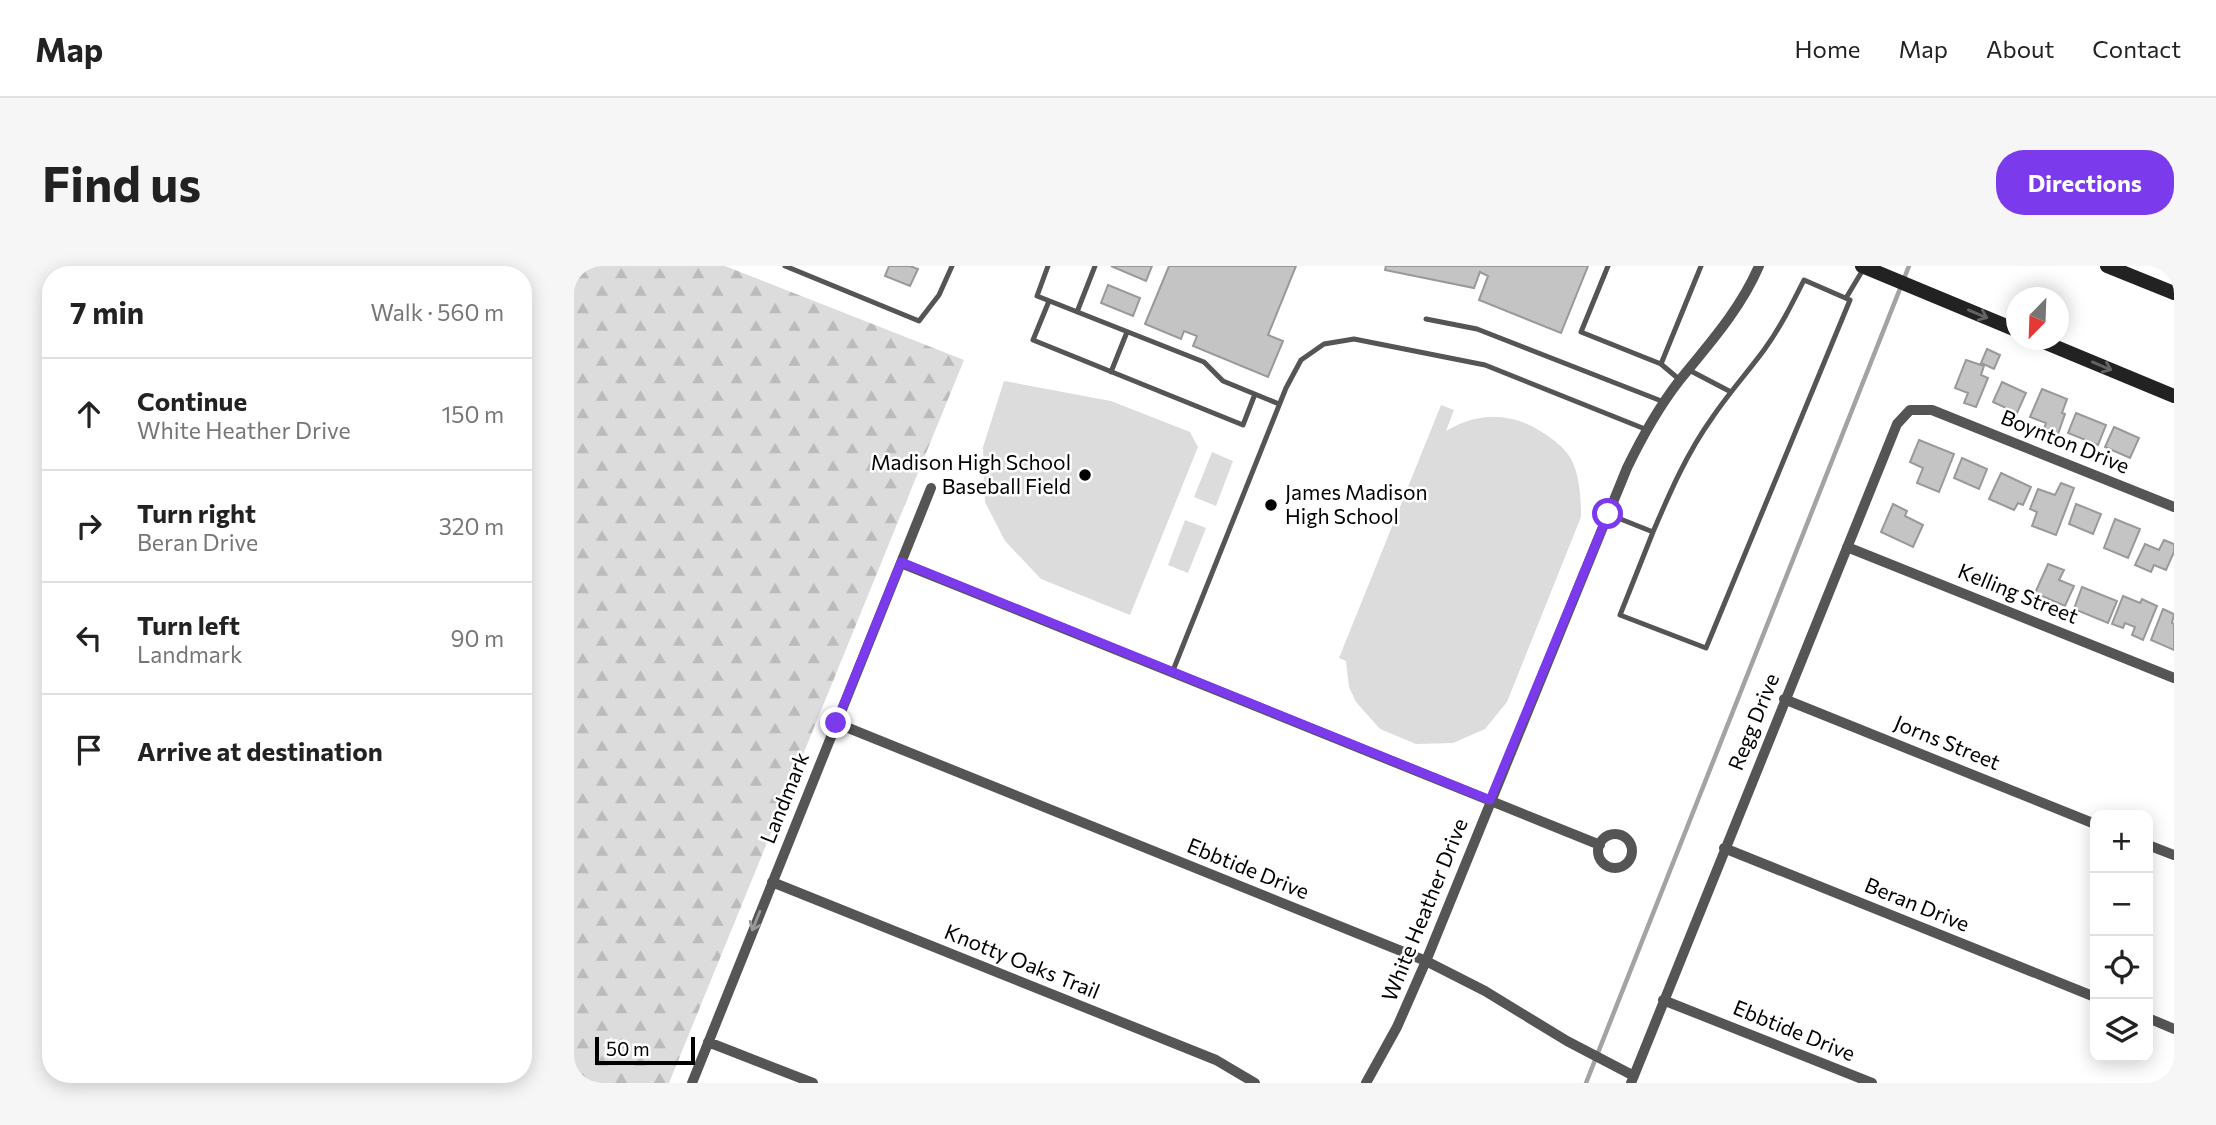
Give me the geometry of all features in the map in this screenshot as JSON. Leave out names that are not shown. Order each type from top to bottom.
[{"type":"main road","points":[[2108,266],[2174,293]]},
{"type":"main road","points":[[1868,268],[2006,325]]},
{"type":"main road","points":[[2063,350],[2174,396]]},
{"type":"street","name":"White Heather Drive","points":[[1366,1083],[1397,1027],[1426,961],[1490,800],[1645,429],[1737,308],[1759,266]]},
{"type":"street","name":"Regg Drive","points":[[1632,1079],[1897,424],[1910,410],[1932,410],[1941,414]]},
{"type":"street","name":"Boynton Drive","points":[[1941,414],[2174,507]]},
{"type":"street","name":"Landmark","points":[[692,1083],[931,488]]},
{"type":"street","name":"Kelling Street","points":[[1847,547],[2174,678]]},
{"type":"street","points":[[901,562],[1600,845]]},
{"type":"street","name":"Jorns Street","points":[[1784,699],[2090,822]]},
{"type":"street","name":"Ebbtide Drive","points":[[836,723],[1426,961],[1485,991],[1632,1079]]},
{"type":"street","points":[[2153,847],[2174,855]]},
{"type":"street","name":"Beran Drive","points":[[1724,848],[2090,995]]},
{"type":"street","name":"Knotty Oaks Trail","points":[[772,882],[1216,1060],[1255,1083]]},
{"type":"street","name":"Ebbtide Drive","points":[[1663,1000],[1872,1083]]},
{"type":"street","points":[[2153,1020],[2174,1029]]},
{"type":"street","points":[[708,1042],[813,1083]]},
{"type":"lane","points":[[785,266],[919,321],[939,295],[952,266]]},
{"type":"lane","points":[[1048,266],[1037,296],[1204,362],[1223,381],[1279,404]]},
{"type":"lane","points":[[1077,312],[1095,266]]},
{"type":"lane","points":[[1608,266],[1581,332],[1661,364],[1680,380]]},
{"type":"lane","points":[[1661,364],[1701,266]]},
{"type":"lane","points":[[1846,298],[1868,268]]},
{"type":"lane","points":[[1804,280],[1846,298],[1850,300],[1706,648],[1620,615],[1678,472],[1712,416],[1765,348],[1804,280]]},
{"type":"lane","points":[[1049,301],[1033,340],[1243,425],[1255,394]]},
{"type":"lane","points":[[1426,318],[1490,333],[1664,402]]},
{"type":"lane","points":[[1111,372],[1127,332]]},
{"type":"lane","points":[[1172,673],[1279,404],[1301,360],[1324,344],[1354,339],[1485,365],[1645,429]]},
{"type":"lane","points":[[1689,370],[1731,392]]},
{"type":"lane","points":[[1608,514],[1653,532]]},
{"type":"green space","points":[[574,266],[725,266],[964,360],[669,1083],[574,1083]]},
{"type":"green space","name":"Madison High School Baseball Field","points":[[1004,381],[1111,401],[1190,432],[1198,447],[1130,615],[1041,579],[1005,541],[985,502],[983,447]]},
{"type":"green space","points":[[1441,405],[1454,410],[1446,431],[1473,419],[1500,417],[1526,424],[1555,441],[1573,463],[1580,490],[1581,517],[1507,702],[1485,729],[1453,743],[1416,744],[1380,729],[1356,702],[1349,687],[1346,661],[1339,658]]},
{"type":"green space","points":[[1212,452],[1233,461],[1216,506],[1194,497]]},
{"type":"green space","points":[[1185,520],[1206,528],[1188,573],[1168,565]]},
{"type":"building","points":[[889,266],[910,266],[918,269],[910,286],[885,276]]},
{"type":"building","points":[[1111,266],[1152,266],[1146,281]]},
{"type":"building","points":[[1169,266],[1296,266],[1268,335],[1283,341],[1268,377],[1193,346],[1197,336],[1184,331],[1181,339],[1145,324]]},
{"type":"building","points":[[1386,266],[1588,266],[1561,333],[1479,300],[1488,276],[1480,272],[1474,288],[1385,270]]},
{"type":"building","points":[[1108,285],[1140,298],[1133,316],[1101,303]]},
{"type":"building","points":[[1987,349],[2000,355],[1994,369],[1981,363]]},
{"type":"building","points":[[1966,360],[1984,366],[1981,375],[1988,378],[1976,407],[1964,403],[1968,393],[1955,388]]},
{"type":"building","points":[[2002,382],[2026,393],[2017,413],[1993,402]]},
{"type":"building","points":[[2042,389],[2067,399],[2057,437],[2043,431],[2046,423],[2030,417]]},
{"type":"building","points":[[2076,413],[2106,425],[2098,445],[2068,433]]},
{"type":"building","points":[[2114,427],[2139,438],[2130,458],[2105,447]]},
{"type":"building","points":[[1919,440],[1954,454],[1939,492],[1917,483],[1923,468],[1910,462]]},
{"type":"building","points":[[1962,458],[1987,469],[1979,489],[1954,478]]},
{"type":"building","points":[[2001,473],[2031,487],[2023,505],[2018,503],[2014,510],[1989,499]]},
{"type":"building","points":[[2061,483],[2074,488],[2056,535],[2032,526],[2037,512],[2030,509],[2038,489],[2055,495]]},
{"type":"building","points":[[1893,504],[1907,511],[1905,516],[1923,525],[1913,547],[1881,532]]},
{"type":"building","points":[[2076,504],[2101,514],[2093,534],[2069,524]]},
{"type":"building","points":[[2115,519],[2140,529],[2128,558],[2104,548]]},
{"type":"building","points":[[2164,540],[2174,544],[2174,552],[2166,570],[2154,565],[2151,572],[2135,565],[2145,544],[2159,550]]},
{"type":"building","points":[[2048,564],[2064,570],[2059,580],[2074,586],[2065,606],[2035,593]]},
{"type":"building","points":[[2082,587],[2117,601],[2108,623],[2074,609]]},
{"type":"building","points":[[2123,596],[2140,603],[2142,599],[2157,606],[2143,640],[2132,635],[2135,627],[2125,623],[2123,628],[2112,624]]},
{"type":"building","points":[[2163,609],[2174,614],[2174,650],[2151,640]]},
{"type":"waterway","points":[[1586,1083],[1909,266]]},
{"type":"place","name":"Madison High School Baseball Field","points":[[1085,475]]},
{"type":"place","name":"James Madison High School","points":[[1271,505]]},
{"type":"route","points":[[836,723],[901,562],[1490,800],[1608,514]]}]
